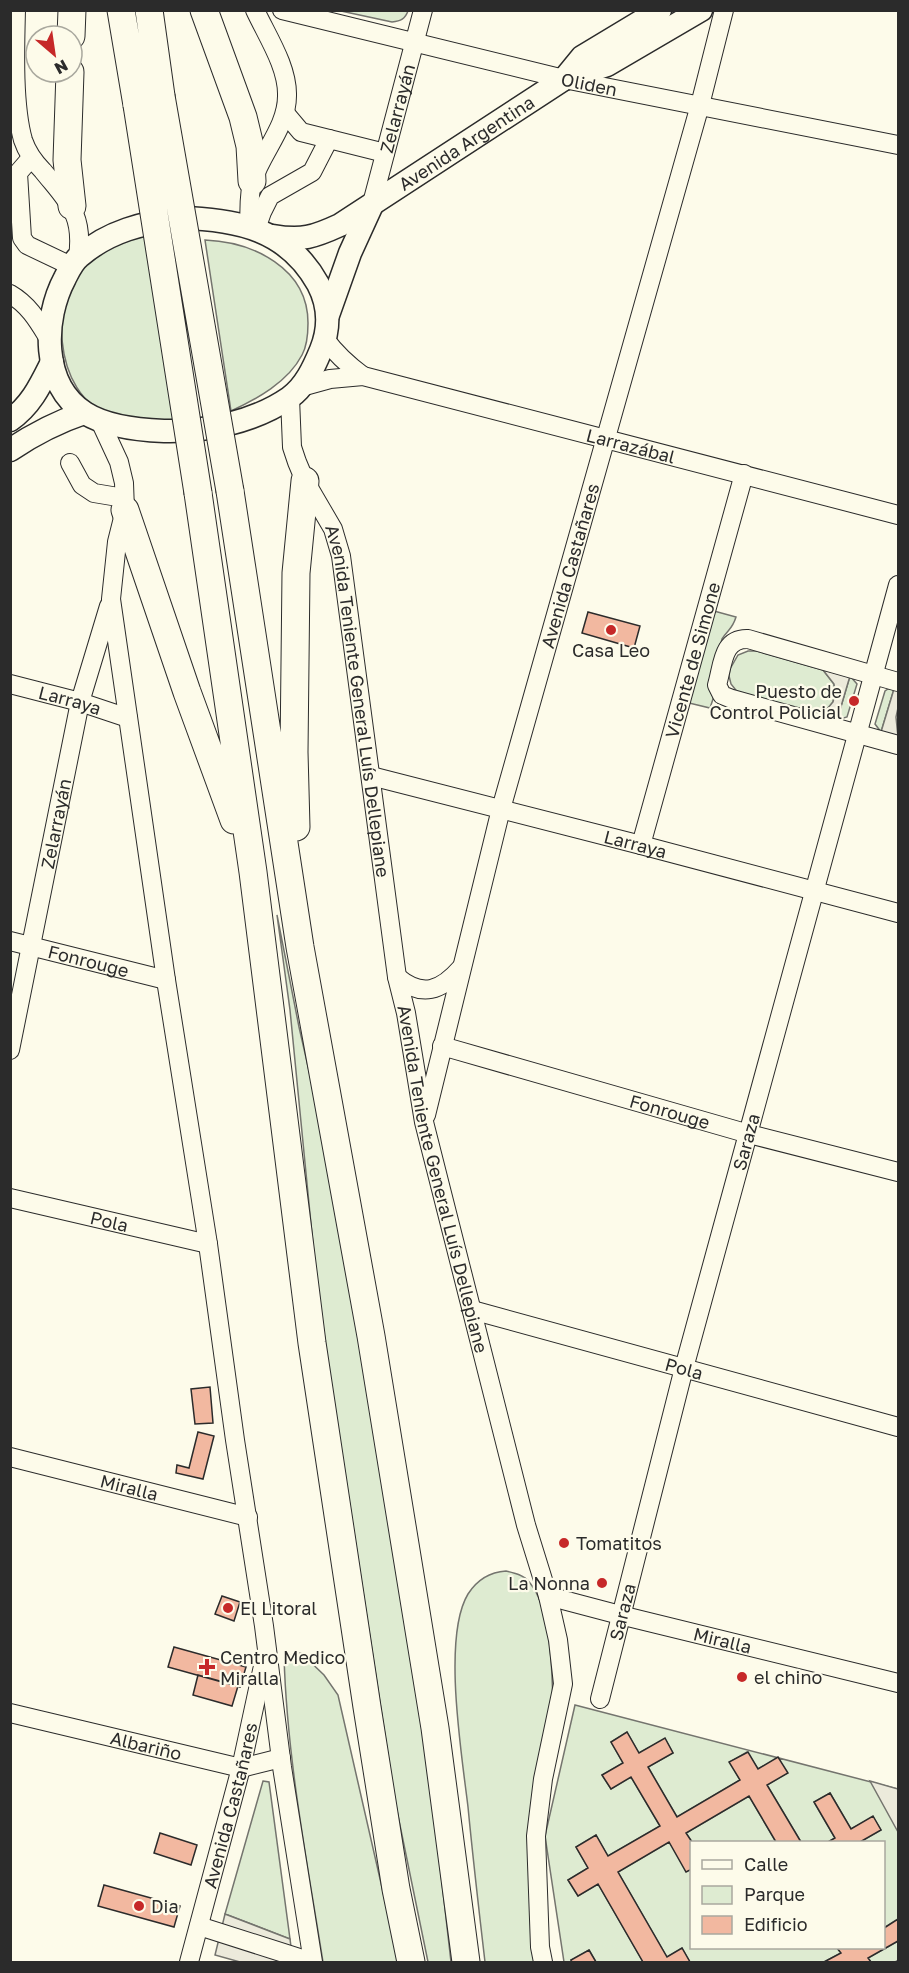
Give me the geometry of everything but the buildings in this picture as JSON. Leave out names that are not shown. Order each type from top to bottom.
[{"type":"highway","points":[[121,10],[149,101],[230,491],[300,948],[371,1336],[435,1728],[466,1962]]},
{"type":"highway","points":[[148,10],[149,101],[198,493],[253,872],[312,1344],[396,1889],[411,1962]]},
{"type":"highway","points":[[204,10],[243,117],[250,146],[252,181]]},
{"type":"highway","points":[[70,84],[68,160],[72,206]]},
{"type":"highway","points":[[300,948],[294,752],[297,573],[305,481]]},
{"type":"highway","points":[[125,504],[187,692],[253,872]]},
{"type":"main road","name":"Avenida Argentina","points":[[564,80],[582,57],[660,10]]},
{"type":"main road","name":"Avenida Argentina","points":[[74,262],[101,240],[153,221],[207,218],[302,239],[322,233],[371,207],[431,165],[564,80],[607,65],[701,10]]},
{"type":"main road","points":[[10,450],[62,420],[92,417],[132,428],[164,431],[196,429],[228,424],[259,414],[296,392],[315,366],[326,339],[328,315],[350,253],[371,207]]},
{"type":"main road","points":[[259,230],[292,249],[309,268],[322,291],[328,315]]},
{"type":"main road","points":[[74,262],[59,287],[52,313],[49,339],[52,362],[62,388],[72,402],[92,417]]},
{"type":"main road","points":[[10,420],[23,411],[40,386],[52,362]]},
{"type":"street","points":[[16,10],[15,53],[20,121],[24,142],[31,158],[72,206],[78,222],[80,240],[74,262],[27,244],[22,238],[15,215],[18,172],[31,158]]},
{"type":"street","points":[[255,10],[285,77],[288,95],[285,113],[252,181],[259,230]]},
{"type":"street","name":"Oliden","points":[[282,10],[564,80],[700,105],[898,146]]},
{"type":"street","name":"Zelarrayán","points":[[371,207],[423,10]]},
{"type":"street","name":"Avenida Castañares","points":[[424,1122],[501,809],[604,438],[700,105],[724,10]]},
{"type":"street","points":[[285,113],[301,132],[385,153]]},
{"type":"street","points":[[259,230],[262,212],[270,196],[312,172],[330,139]]},
{"type":"street","points":[[10,294],[22,300],[37,318],[49,339]]},
{"type":"street","name":"Larrazábal","points":[[326,339],[342,360],[363,376]]},
{"type":"street","name":"Larrazábal","points":[[296,392],[330,379],[363,376],[898,515]]},
{"type":"street","name":"Avenida Teniente General Luís Dellepiane","points":[[296,392],[292,447],[305,481],[333,529],[341,556],[397,977],[406,1013],[424,1122],[532,1548],[548,1596],[558,1640],[563,1684],[543,1779],[537,1836],[540,1947],[543,1962]]},
{"type":"street","points":[[92,417],[119,462],[124,483],[125,504],[117,542],[111,598],[312,1962],[199,1926]]},
{"type":"street","points":[[70,463],[82,485],[94,493],[125,504]]},
{"type":"street","name":"Vicente de Simone","points":[[641,845],[744,474]]},
{"type":"street","name":"Saraza","points":[[600,1699],[684,1368],[898,585]]},
{"type":"street","name":"Zelarrayán","points":[[10,1050],[33,946],[80,702],[111,598]]},
{"type":"street","name":"Vicente de Simone","points":[[858,734],[732,699],[722,695],[717,685],[728,646],[734,641],[748,639],[874,675]]},
{"type":"street","points":[[874,675],[898,682]]},
{"type":"street","name":"Larraya","points":[[10,684],[80,702],[128,718]]},
{"type":"street","points":[[858,734],[898,745]]},
{"type":"street","name":"Larraya","points":[[371,776],[898,913]]},
{"type":"street","name":"Fonrouge","points":[[10,941],[166,980]]},
{"type":"street","points":[[397,977],[407,985],[430,990],[442,986],[461,968]]},
{"type":"street","name":"Fonrouge","points":[[442,1046],[749,1134],[898,1172]]},
{"type":"street","name":"Pola","points":[[10,1198],[208,1244]]},
{"type":"street","name":"Pola","points":[[472,1310],[898,1427]]},
{"type":"street","name":"Miralla","points":[[10,1456],[248,1517]]},
{"type":"street","name":"Miralla","points":[[548,1596],[620,1616],[898,1683]]},
{"type":"street","name":"Avenida Castañares","points":[[189,1962],[242,1768],[267,1647]]},
{"type":"street","name":"Albariño","points":[[10,1713],[242,1768],[281,1758]]},
{"type":"green space","points":[[408,10],[402,19],[392,22],[341,11]]},
{"type":"green space","points":[[145,232],[175,422],[118,417],[91,404],[77,387],[67,366],[62,342],[62,317],[67,293],[76,271],[94,252]]},
{"type":"green space","points":[[205,240],[241,246],[274,262],[288,273],[299,287],[306,304],[307,339],[304,351],[296,365],[271,389],[231,411]]},
{"type":"green space","points":[[714,611],[736,617],[722,639],[710,683],[714,696],[710,708],[689,703]]},
{"type":"green space","points":[[748,651],[757,651],[823,670],[834,684],[833,702],[828,708],[811,715],[739,694],[731,684],[730,669],[738,655]]},
{"type":"green space","points":[[850,676],[857,684],[847,717],[837,720]]},
{"type":"green space","points":[[894,689],[881,732],[875,724],[885,691]]},
{"type":"green space","points":[[277,915],[299,1027],[328,1154],[414,1665],[451,1962],[428,1962],[395,1801],[328,1363],[315,1265],[290,1010]]},
{"type":"green space","points":[[506,1571],[525,1578],[537,1595],[547,1625],[551,1659],[553,1706],[535,1962],[485,1962],[456,1698],[456,1638],[460,1613],[468,1594],[475,1585],[489,1575]]},
{"type":"green space","points":[[301,1653],[324,1675],[338,1695],[399,1962],[323,1962],[299,1810],[286,1695],[284,1656]]},
{"type":"green space","points":[[575,1705],[898,1789],[898,1919],[885,1927],[885,1841],[862,1841],[881,1830],[873,1817],[851,1829],[830,1793],[814,1802],[835,1838],[830,1841],[800,1841],[767,1785],[787,1773],[778,1758],[758,1769],[747,1752],[730,1762],[740,1780],[677,1817],[648,1767],[673,1753],[665,1739],[639,1753],[627,1732],[611,1742],[623,1763],[602,1775],[611,1789],[631,1777],[660,1826],[608,1856],[596,1835],[576,1847],[588,1868],[568,1880],[578,1896],[598,1884],[643,1962],[596,1962],[589,1950],[571,1960],[572,1962],[564,1962],[545,1836]]},
{"type":"green space","points":[[263,1781],[269,1782],[290,1939],[225,1914]]},
{"type":"green space","points":[[749,1796],[775,1841],[691,1841],[686,1833]]},
{"type":"green space","points":[[669,1842],[690,1868],[690,1949],[838,1949],[841,1953],[824,1962],[690,1962],[682,1948],[667,1957],[618,1872]]},
{"type":"green space","points":[[898,1941],[898,1960],[871,1962],[868,1958]]},
{"type":"shaded area","points":[[823,670],[850,676],[837,720],[811,715],[828,708],[833,702],[834,684]]},
{"type":"shaded area","points":[[894,689],[898,691],[896,717],[898,737],[881,732]]},
{"type":"shaded area","points":[[870,1781],[898,1789],[898,1832]]},
{"type":"shaded area","points":[[225,1914],[290,1939],[293,1962],[240,1962],[215,1955]]},
{"type":"place","name":"Casa Leo","points":[[611,630]]},
{"type":"place","name":"Puesto de Control Policial","points":[[854,701]]},
{"type":"place","name":"Tomatitos","points":[[564,1543]]},
{"type":"place","name":"La Nonna","points":[[602,1583]]},
{"type":"place","name":"El Litoral","points":[[228,1608]]},
{"type":"place","name":"Centro Medico Miralla","points":[[207,1667]]},
{"type":"place","name":"el chino","points":[[742,1677]]},
{"type":"place","name":"Dia","points":[[139,1906]]}]
